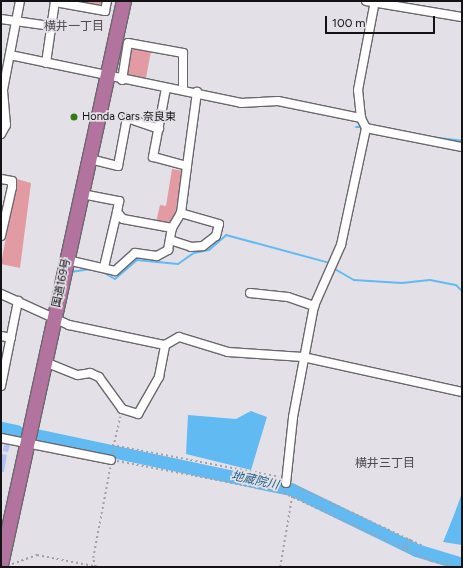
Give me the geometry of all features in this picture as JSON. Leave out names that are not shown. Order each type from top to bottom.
[{"type":"highway","name":"国道169号","points":[[5,565],[6,524],[28,443],[124,1]]},
{"type":"street","points":[[1,134],[6,125],[3,111],[3,90],[20,1]]},
{"type":"street","points":[[46,63],[50,26],[55,1],[105,11],[107,1]]},
{"type":"street","points":[[285,486],[303,357],[314,306],[341,245],[366,128],[361,118],[358,90],[372,2],[462,17]]},
{"type":"street","points":[[1,19],[50,26]]},
{"type":"street","points":[[122,80],[128,43],[183,53],[183,90]]},
{"type":"street","points":[[10,55],[107,78],[197,92],[241,103],[278,101],[361,118]]},
{"type":"street","points":[[166,88],[153,157],[187,166]]},
{"type":"street","points":[[67,260],[104,267],[115,271],[136,253],[157,256],[168,250],[172,228],[181,213],[197,92]]},
{"type":"street","points":[[90,159],[118,166],[127,118],[159,128]]},
{"type":"street","points":[[366,128],[462,147]]},
{"type":"street","points":[[1,179],[12,181],[12,187],[1,236]]},
{"type":"street","points":[[82,194],[119,202],[104,267]]},
{"type":"street","points":[[116,212],[122,219],[172,228]]},
{"type":"street","points":[[170,240],[191,247],[203,246],[216,236],[219,224],[181,213]]},
{"type":"street","points":[[250,293],[288,297],[314,306]]},
{"type":"street","points":[[1,294],[55,317],[69,325],[165,345],[179,337],[228,352],[303,357],[462,392]]},
{"type":"street","points":[[1,386],[2,373],[18,301]]},
{"type":"street","points":[[1,336],[11,338]]},
{"type":"street","points":[[45,362],[78,375],[90,373],[99,377],[122,409],[138,414],[158,377],[165,345]]},
{"type":"street","points":[[2,441],[28,443],[112,460]]},
{"type":"path","points":[[95,566],[93,558],[112,460],[112,445],[122,409]]},
{"type":"path","points":[[112,445],[285,486],[410,539],[423,546]]},
{"type":"path","points":[[112,460],[285,486]]},
{"type":"path","points":[[285,486],[291,496],[431,561],[458,567]]},
{"type":"path","points":[[280,567],[291,496]]},
{"type":"path","points":[[405,548],[410,539]]},
{"type":"path","points":[[5,565],[37,555],[99,567]]},
{"type":"shaded area","points":[[77,1],[103,1],[102,6]]},
{"type":"shaded area","points":[[133,49],[151,51],[146,78],[127,75],[130,51]]},
{"type":"shaded area","points":[[172,169],[184,171],[174,218],[170,223],[156,222],[160,205],[166,206]]},
{"type":"shaded area","points":[[17,179],[31,183],[20,268],[1,264]]},
{"type":"water","points":[[251,411],[267,417],[251,470],[186,454],[188,415],[236,419]]},
{"type":"water","points":[[462,493],[462,545],[443,542],[454,515]]},
{"type":"building","points":[[4,444],[10,445],[8,452],[3,451]]},
{"type":"building","points":[[2,454],[7,455],[4,472],[1,472]]},
{"type":"waterway","points":[[356,127],[362,127]]},
{"type":"waterway","points":[[431,137],[462,141]]},
{"type":"waterway","points":[[101,271],[115,279],[137,260],[178,264],[194,253],[209,250],[226,235],[330,263]]},
{"type":"waterway","points":[[333,268],[354,280],[402,283],[430,280],[456,285],[462,291]]},
{"type":"waterway","points":[[71,272],[89,269]]},
{"type":"waterway","name":"地蔵院川","points":[[1,428],[17,431]]},
{"type":"waterway","name":"地蔵院川","points":[[36,435],[291,489],[416,550],[462,564]]},
{"type":"place","name":"Honda Cars 奈良東","points":[[74,117]]},
{"type":"district","name":"横井一丁目","points":[[74,27]]},
{"type":"district","name":"横井三丁目","points":[[385,464]]}]
